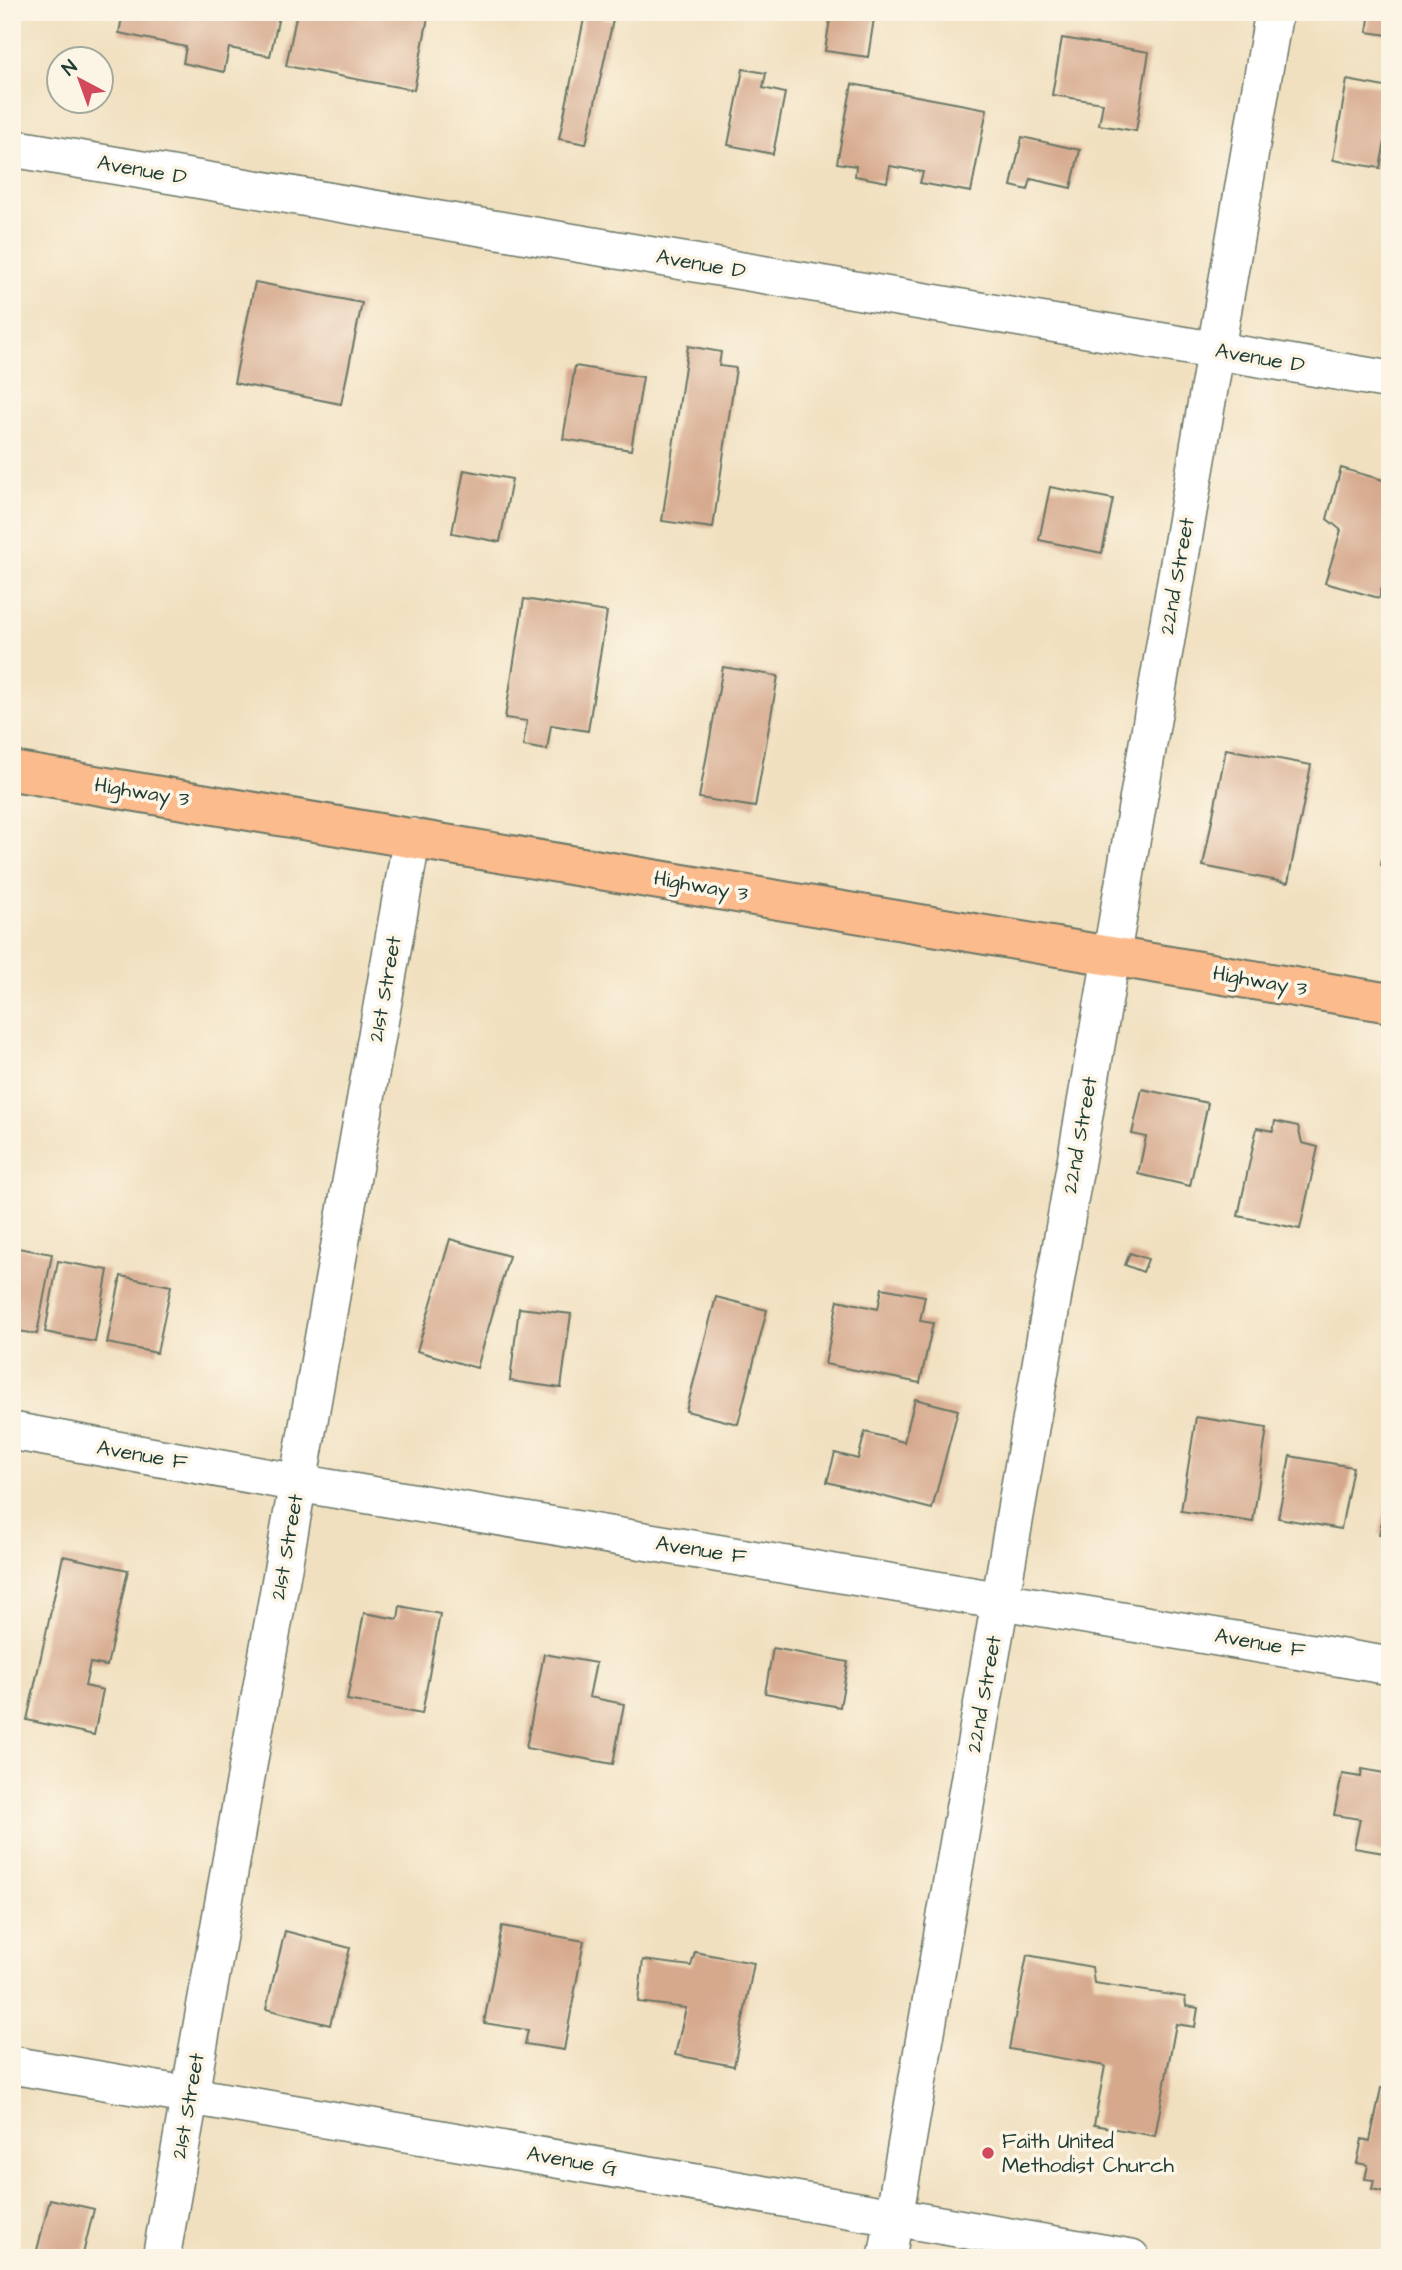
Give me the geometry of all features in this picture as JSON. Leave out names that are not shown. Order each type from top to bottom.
[{"type":"main road","name":"Highway 3","points":[[12,771],[1390,1003]]},
{"type":"street","name":"22nd Street","points":[[887,2258],[1274,12]]},
{"type":"street","name":"Avenue D","points":[[12,148],[1390,380]]},
{"type":"street","name":"21st Street","points":[[161,2258],[412,837]]},
{"type":"street","name":"Avenue F","points":[[12,1431],[298,1483],[1390,1666]]},
{"type":"street","name":"Avenue G","points":[[12,2065],[1131,2258]]},
{"type":"building","points":[[123,12],[280,12],[270,56],[229,48],[224,72],[183,63],[186,47],[119,33]]},
{"type":"building","points":[[297,12],[429,12],[414,90],[286,66]]},
{"type":"building","points":[[831,12],[875,12],[868,57],[825,51]]},
{"type":"building","points":[[1130,12],[1161,12],[1160,19]]},
{"type":"building","points":[[1370,12],[1390,12],[1388,35],[1367,32]]},
{"type":"building","points":[[585,14],[613,20],[586,144],[559,139]]},
{"type":"building","points":[[1062,38],[1149,52],[1136,131],[1099,125],[1103,103],[1052,95]]},
{"type":"building","points":[[743,69],[766,73],[763,88],[785,93],[773,154],[728,145]]},
{"type":"building","points":[[1347,80],[1390,88],[1390,115],[1380,168],[1333,160]]},
{"type":"building","points":[[852,84],[987,109],[971,192],[920,183],[923,172],[890,166],[887,182],[855,176],[856,166],[837,163]]},
{"type":"building","points":[[1022,137],[1080,150],[1071,188],[1031,179],[1028,190],[1011,186]]},
{"type":"building","points":[[255,282],[362,303],[341,404],[234,383]]},
{"type":"building","points":[[688,346],[721,352],[719,366],[736,368],[713,528],[662,521]]},
{"type":"building","points":[[575,366],[643,377],[631,450],[563,439]]},
{"type":"building","points":[[1341,468],[1390,482],[1390,560],[1379,598],[1325,583],[1341,530],[1327,519]]},
{"type":"building","points":[[464,470],[512,479],[500,542],[452,533]]},
{"type":"building","points":[[1050,487],[1113,499],[1102,553],[1039,540]]},
{"type":"building","points":[[524,599],[607,612],[588,731],[551,725],[547,750],[523,746],[527,721],[505,718]]},
{"type":"building","points":[[723,667],[778,676],[755,807],[699,798]]},
{"type":"building","points":[[1226,749],[1311,765],[1288,883],[1203,866]]},
{"type":"building","points":[[1390,815],[1390,867],[1381,865]]},
{"type":"building","points":[[1142,1089],[1208,1103],[1190,1186],[1138,1174],[1146,1137],[1132,1134]]},
{"type":"building","points":[[1275,1121],[1298,1126],[1302,1143],[1318,1147],[1300,1229],[1238,1216],[1257,1128],[1273,1131]]},
{"type":"building","points":[[450,1239],[509,1256],[477,1368],[417,1351]]},
{"type":"building","points":[[12,1247],[52,1254],[37,1334],[12,1330]]},
{"type":"building","points":[[1130,1253],[1148,1259],[1143,1272],[1125,1265]]},
{"type":"building","points":[[58,1261],[108,1270],[95,1342],[45,1332]]},
{"type":"building","points":[[121,1276],[171,1286],[157,1353],[107,1343]]},
{"type":"building","points":[[882,1288],[925,1296],[920,1321],[933,1323],[920,1383],[825,1364],[838,1300],[878,1309]]},
{"type":"building","points":[[716,1297],[767,1310],[738,1424],[686,1411]]},
{"type":"building","points":[[519,1308],[571,1314],[561,1388],[510,1381]]},
{"type":"building","points":[[915,1399],[958,1410],[932,1509],[827,1482],[835,1453],[858,1459],[865,1432],[904,1442]]},
{"type":"building","points":[[1196,1417],[1267,1428],[1253,1522],[1181,1511]]},
{"type":"building","points":[[1290,1456],[1353,1467],[1341,1529],[1278,1518]]},
{"type":"building","points":[[1390,1491],[1390,1536],[1379,1534]]},
{"type":"building","points":[[63,1556],[128,1570],[107,1666],[90,1663],[85,1686],[103,1690],[94,1735],[27,1720]]},
{"type":"building","points":[[400,1606],[440,1614],[422,1714],[347,1700],[364,1613],[398,1619]]},
{"type":"building","points":[[773,1648],[848,1662],[840,1707],[765,1693]]},
{"type":"building","points":[[544,1654],[596,1663],[589,1697],[624,1704],[613,1764],[526,1748]]},
{"type":"building","points":[[1362,1769],[1390,1774],[1390,1854],[1354,1848],[1360,1819],[1334,1815],[1342,1774],[1361,1777]]},
{"type":"building","points":[[502,1926],[584,1941],[564,2050],[525,2044],[528,2030],[484,2023]]},
{"type":"building","points":[[285,1931],[350,1948],[330,2025],[266,2009]]},
{"type":"building","points":[[695,1952],[754,1963],[734,2066],[675,2055],[686,2008],[638,2002],[643,1960],[691,1966]]},
{"type":"building","points":[[1027,1955],[1092,1967],[1094,1983],[1185,1997],[1186,2006],[1198,2008],[1195,2027],[1176,2024],[1155,2136],[1094,2125],[1105,2066],[1009,2049]]},
{"type":"building","points":[[1381,2088],[1390,2090],[1390,2193],[1372,2189],[1374,2180],[1365,2179],[1368,2165],[1357,2163],[1362,2139],[1370,2141]]},
{"type":"building","points":[[50,2199],[94,2209],[82,2258],[35,2258]]},
{"type":"place","name":"Faith United Methodist Church","points":[[988,2153]]}]
